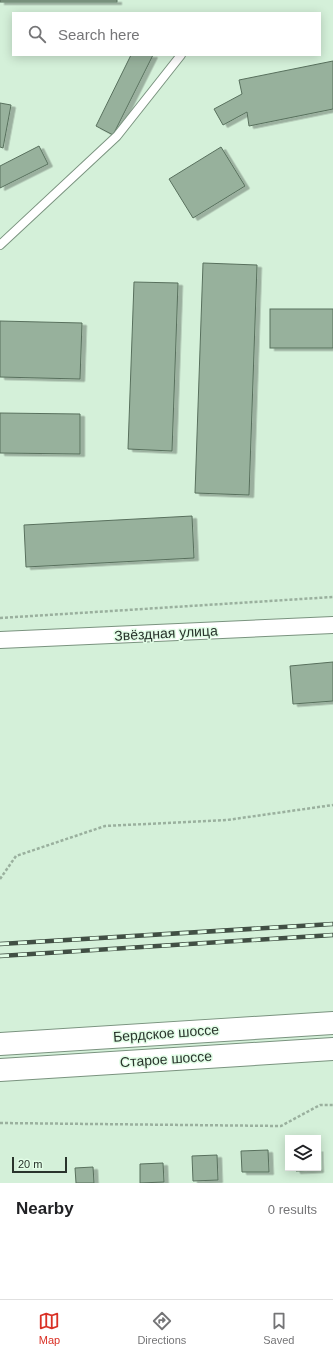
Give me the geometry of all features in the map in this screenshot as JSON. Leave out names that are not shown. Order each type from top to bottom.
[{"type":"highway","name":"Бердское шоссе","points":[[0,1044],[333,1023]]},
{"type":"highway","name":"Старое шоссе","points":[[0,1070],[333,1049]]},
{"type":"street","name":"Звёздная улица","points":[[0,640],[333,625]]},
{"type":"lane","points":[[0,245],[117,136],[180,56]]},
{"type":"path","points":[[0,618],[333,597]]},
{"type":"path","points":[[0,879],[16,856],[105,826],[227,820],[333,805]]},
{"type":"path","points":[[0,1123],[281,1126],[320,1105],[333,1105]]},
{"type":"building","points":[[0,0],[117,0],[117,2],[0,2]]},
{"type":"building","points":[[131,56],[152,56],[113,135],[96,126]]},
{"type":"building","points":[[333,61],[333,109],[249,126],[247,112],[223,125],[214,109],[242,94],[239,80]]},
{"type":"building","points":[[0,103],[11,105],[3,148],[0,147]]},
{"type":"building","points":[[39,146],[48,164],[0,188],[0,166]]},
{"type":"building","points":[[221,147],[245,186],[193,218],[169,179]]},
{"type":"building","points":[[203,263],[257,265],[249,495],[195,493]]},
{"type":"building","points":[[134,282],[178,283],[172,451],[128,449]]},
{"type":"building","points":[[270,309],[333,309],[333,348],[270,348]]},
{"type":"building","points":[[0,321],[82,323],[80,379],[0,377]]},
{"type":"building","points":[[0,413],[80,414],[80,454],[0,453]]},
{"type":"building","points":[[192,516],[194,558],[26,567],[24,525]]},
{"type":"building","points":[[333,662],[333,701],[293,704],[290,666]]},
{"type":"building","points":[[268,1150],[269,1172],[242,1172],[241,1151]]},
{"type":"building","points":[[217,1155],[218,1180],[193,1181],[192,1156]]},
{"type":"building","points":[[163,1163],[164,1182],[140,1183],[140,1164]]},
{"type":"building","points":[[93,1167],[94,1183],[76,1183],[75,1168]]},
{"type":"railway","points":[[0,944],[333,924]]},
{"type":"railway","points":[[0,956],[333,935]]}]
